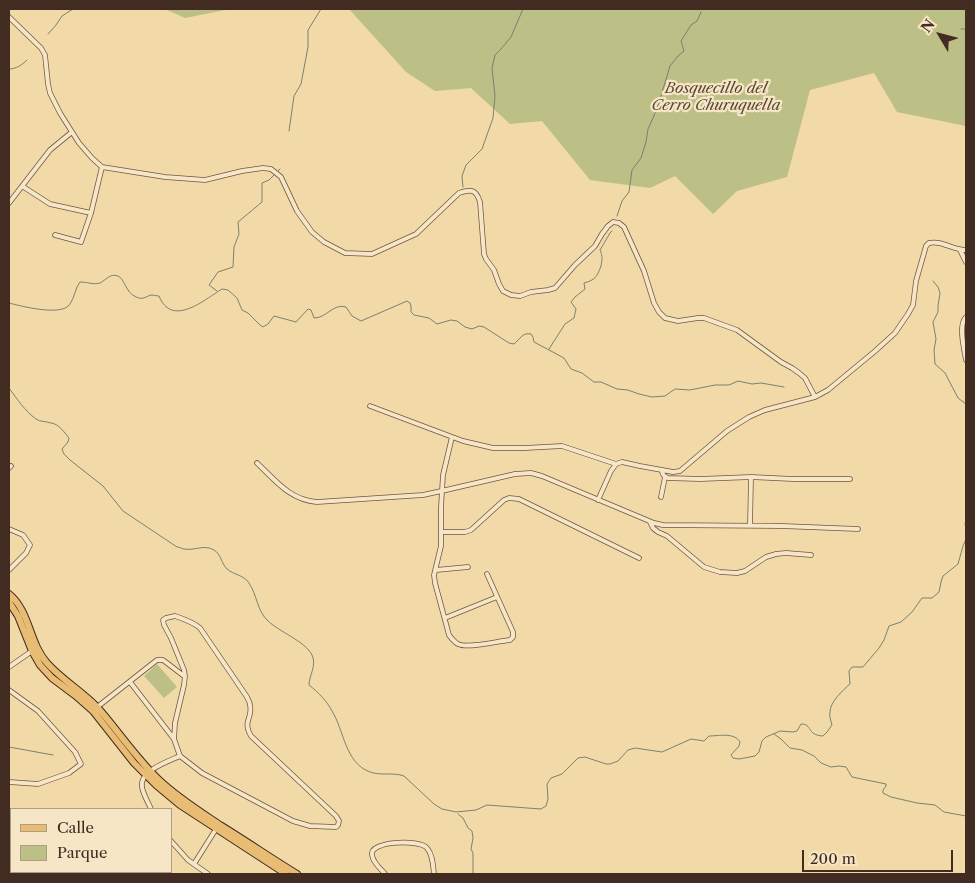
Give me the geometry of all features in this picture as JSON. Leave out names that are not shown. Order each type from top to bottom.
[{"type":"main road","points":[[9,594],[23,614],[45,662],[80,691],[134,763],[184,801],[297,874]]},
{"type":"main road","points":[[9,602],[18,616],[32,651],[40,665],[52,678],[95,709]]},
{"type":"main road","points":[[148,773],[180,805],[286,874]]},
{"type":"street","points":[[9,17],[41,48],[45,55],[50,93],[60,113],[79,143],[102,167],[164,177],[205,180],[242,171],[263,168],[271,169],[281,178],[296,210],[312,232],[324,242],[345,253],[372,254],[399,243],[416,234],[459,193],[467,190],[474,191],[480,202],[483,246],[486,259],[494,270],[503,291],[511,295],[520,296],[555,288],[595,246],[608,226],[613,222],[619,223],[624,226],[644,271],[654,303],[665,318],[678,321],[704,318],[737,330],[805,378],[815,397]]},
{"type":"street","points":[[9,203],[50,150],[72,132]]},
{"type":"street","points":[[55,235],[81,242],[91,212],[102,167]]},
{"type":"street","points":[[22,186],[50,204],[91,212]]},
{"type":"street","points":[[598,500],[616,464],[622,462],[673,472],[680,471],[727,431],[749,417],[765,410],[815,397],[828,390],[895,333],[908,314],[926,246],[935,241],[960,250],[966,250]]},
{"type":"street","points":[[960,250],[966,262]]},
{"type":"street","points":[[966,317],[962,320],[961,327],[966,360]]},
{"type":"street","points":[[370,406],[463,441],[493,448],[562,446],[616,464]]},
{"type":"street","points":[[452,437],[443,475],[441,546],[435,583],[449,635],[459,645],[468,646],[510,640],[513,637],[513,632],[487,574]]},
{"type":"street","points":[[257,463],[286,490],[299,499],[308,502],[423,495],[515,474],[531,473],[650,522],[663,525],[858,529]]},
{"type":"street","points":[[661,497],[665,477],[662,474],[662,470]]},
{"type":"street","points":[[665,477],[700,479],[751,477],[850,479]]},
{"type":"street","points":[[750,526],[751,477]]},
{"type":"street","points":[[442,532],[465,532],[471,530],[504,500],[509,498],[519,499],[639,558]]},
{"type":"street","points":[[650,522],[653,528],[667,536],[704,567],[720,572],[737,573],[745,571],[766,557],[776,554],[811,555]]},
{"type":"street","points":[[9,530],[22,535],[30,545],[26,553],[9,570]]},
{"type":"street","points":[[436,570],[468,567]]},
{"type":"street","points":[[445,618],[497,597]]},
{"type":"street","points":[[130,682],[174,739],[180,756],[202,773],[293,821],[310,826],[336,827],[338,825],[339,821],[336,816],[251,736],[247,729],[250,706],[247,697],[200,628],[188,620],[175,616],[163,620],[185,676],[174,723],[174,739]]},
{"type":"street","points":[[9,667],[32,651]]},
{"type":"street","points":[[95,709],[157,660],[163,660],[185,676]]},
{"type":"street","points":[[9,690],[38,711],[75,752],[81,764],[69,773],[38,784],[9,782]]},
{"type":"street","points":[[151,808],[142,786],[143,780],[148,773],[180,756]]},
{"type":"street","points":[[194,864],[216,829]]},
{"type":"street","points":[[172,842],[188,860],[208,874]]},
{"type":"street","points":[[386,874],[374,862],[371,855],[376,847],[415,842],[422,844],[428,849],[432,858],[434,874]]},
{"type":"green space","points":[[165,9],[230,9],[185,18]]},
{"type":"green space","name":"Bosquecillo del Cerro Churuquella","points":[[349,9],[966,9],[966,126],[897,112],[874,73],[810,90],[787,177],[737,191],[713,214],[675,176],[650,188],[590,180],[542,121],[510,124],[471,88],[435,91],[406,72]]},
{"type":"green space","points":[[157,664],[177,687],[164,698],[144,676]]},
{"type":"waterway","points":[[48,34],[62,16],[73,9]]},
{"type":"waterway","points":[[289,131],[294,96],[301,84],[308,47],[308,30],[321,9]]},
{"type":"waterway","points":[[463,187],[462,176],[466,165],[482,149],[493,118],[495,96],[492,68],[495,55],[511,37],[523,9]]},
{"type":"waterway","points":[[617,216],[622,201],[629,192],[632,170],[641,158],[648,129],[657,109],[670,66],[684,51],[681,41],[691,25],[697,21],[701,12]]},
{"type":"waterway","points":[[961,29],[966,29]]},
{"type":"waterway","points":[[9,69],[19,66],[27,60]]},
{"type":"waterway","points":[[217,291],[209,285],[218,272],[233,267],[234,247],[239,234],[238,222],[262,202],[262,183],[269,180],[280,169]]},
{"type":"waterway","points":[[549,349],[565,324],[574,318],[576,309],[571,302],[585,289],[584,283],[591,281],[598,273],[602,260],[600,250],[612,231]]},
{"type":"waterway","points":[[9,303],[41,310],[59,310],[66,308],[70,304],[80,282],[98,284],[115,275],[122,280],[132,295],[140,298],[151,295],[159,296],[165,305],[172,310],[189,309],[222,289],[228,290],[237,298],[242,310],[263,327],[274,316],[296,322],[308,309],[311,310],[314,318],[323,316],[341,306],[346,307],[352,316],[361,321],[407,301],[410,303],[411,312],[414,315],[429,318],[437,324],[451,320],[472,329],[479,326],[484,327],[509,343],[514,344],[524,335],[531,334],[534,342],[564,358],[571,369],[582,373],[594,382],[601,382],[617,389],[652,397],[665,396],[675,389],[690,390],[715,385],[729,385],[738,381],[784,387]]},
{"type":"waterway","points":[[933,281],[940,293],[938,312],[933,322],[936,339],[934,350],[935,364],[945,373],[958,398],[966,404]]},
{"type":"waterway","points":[[9,388],[32,416],[39,421],[54,424],[63,431],[69,438],[62,449],[64,454],[103,486],[123,511],[177,547],[183,549],[210,548],[214,550],[227,569],[247,580],[261,612],[267,620],[309,650],[314,663],[309,685],[330,707],[350,754],[362,768],[378,774],[404,776],[434,804],[442,809],[456,812],[476,810],[487,805],[541,809],[546,806],[548,799],[547,784],[551,778],[562,774],[578,758],[585,757],[610,764],[618,761],[628,750],[635,748],[662,752],[691,739],[704,741],[709,736],[726,735],[734,737],[740,742],[731,755],[733,758],[739,759],[755,756],[766,737],[780,731],[797,731],[801,724],[805,724],[814,734],[823,736],[832,725],[830,718],[832,704],[837,696],[850,684],[849,671],[852,667],[863,667],[879,648],[889,626],[901,622],[912,612],[922,598],[932,598],[939,592],[943,576],[958,564],[966,539]]},
{"type":"waterway","points":[[966,520],[966,528]]},
{"type":"waterway","points":[[774,734],[790,748],[802,750],[814,756],[821,763],[831,767],[846,767],[852,777],[886,784],[883,793],[891,797],[935,805],[944,812],[966,816]]},
{"type":"waterway","points":[[9,747],[53,755]]},
{"type":"waterway","points":[[458,814],[472,831],[473,874]]}]
